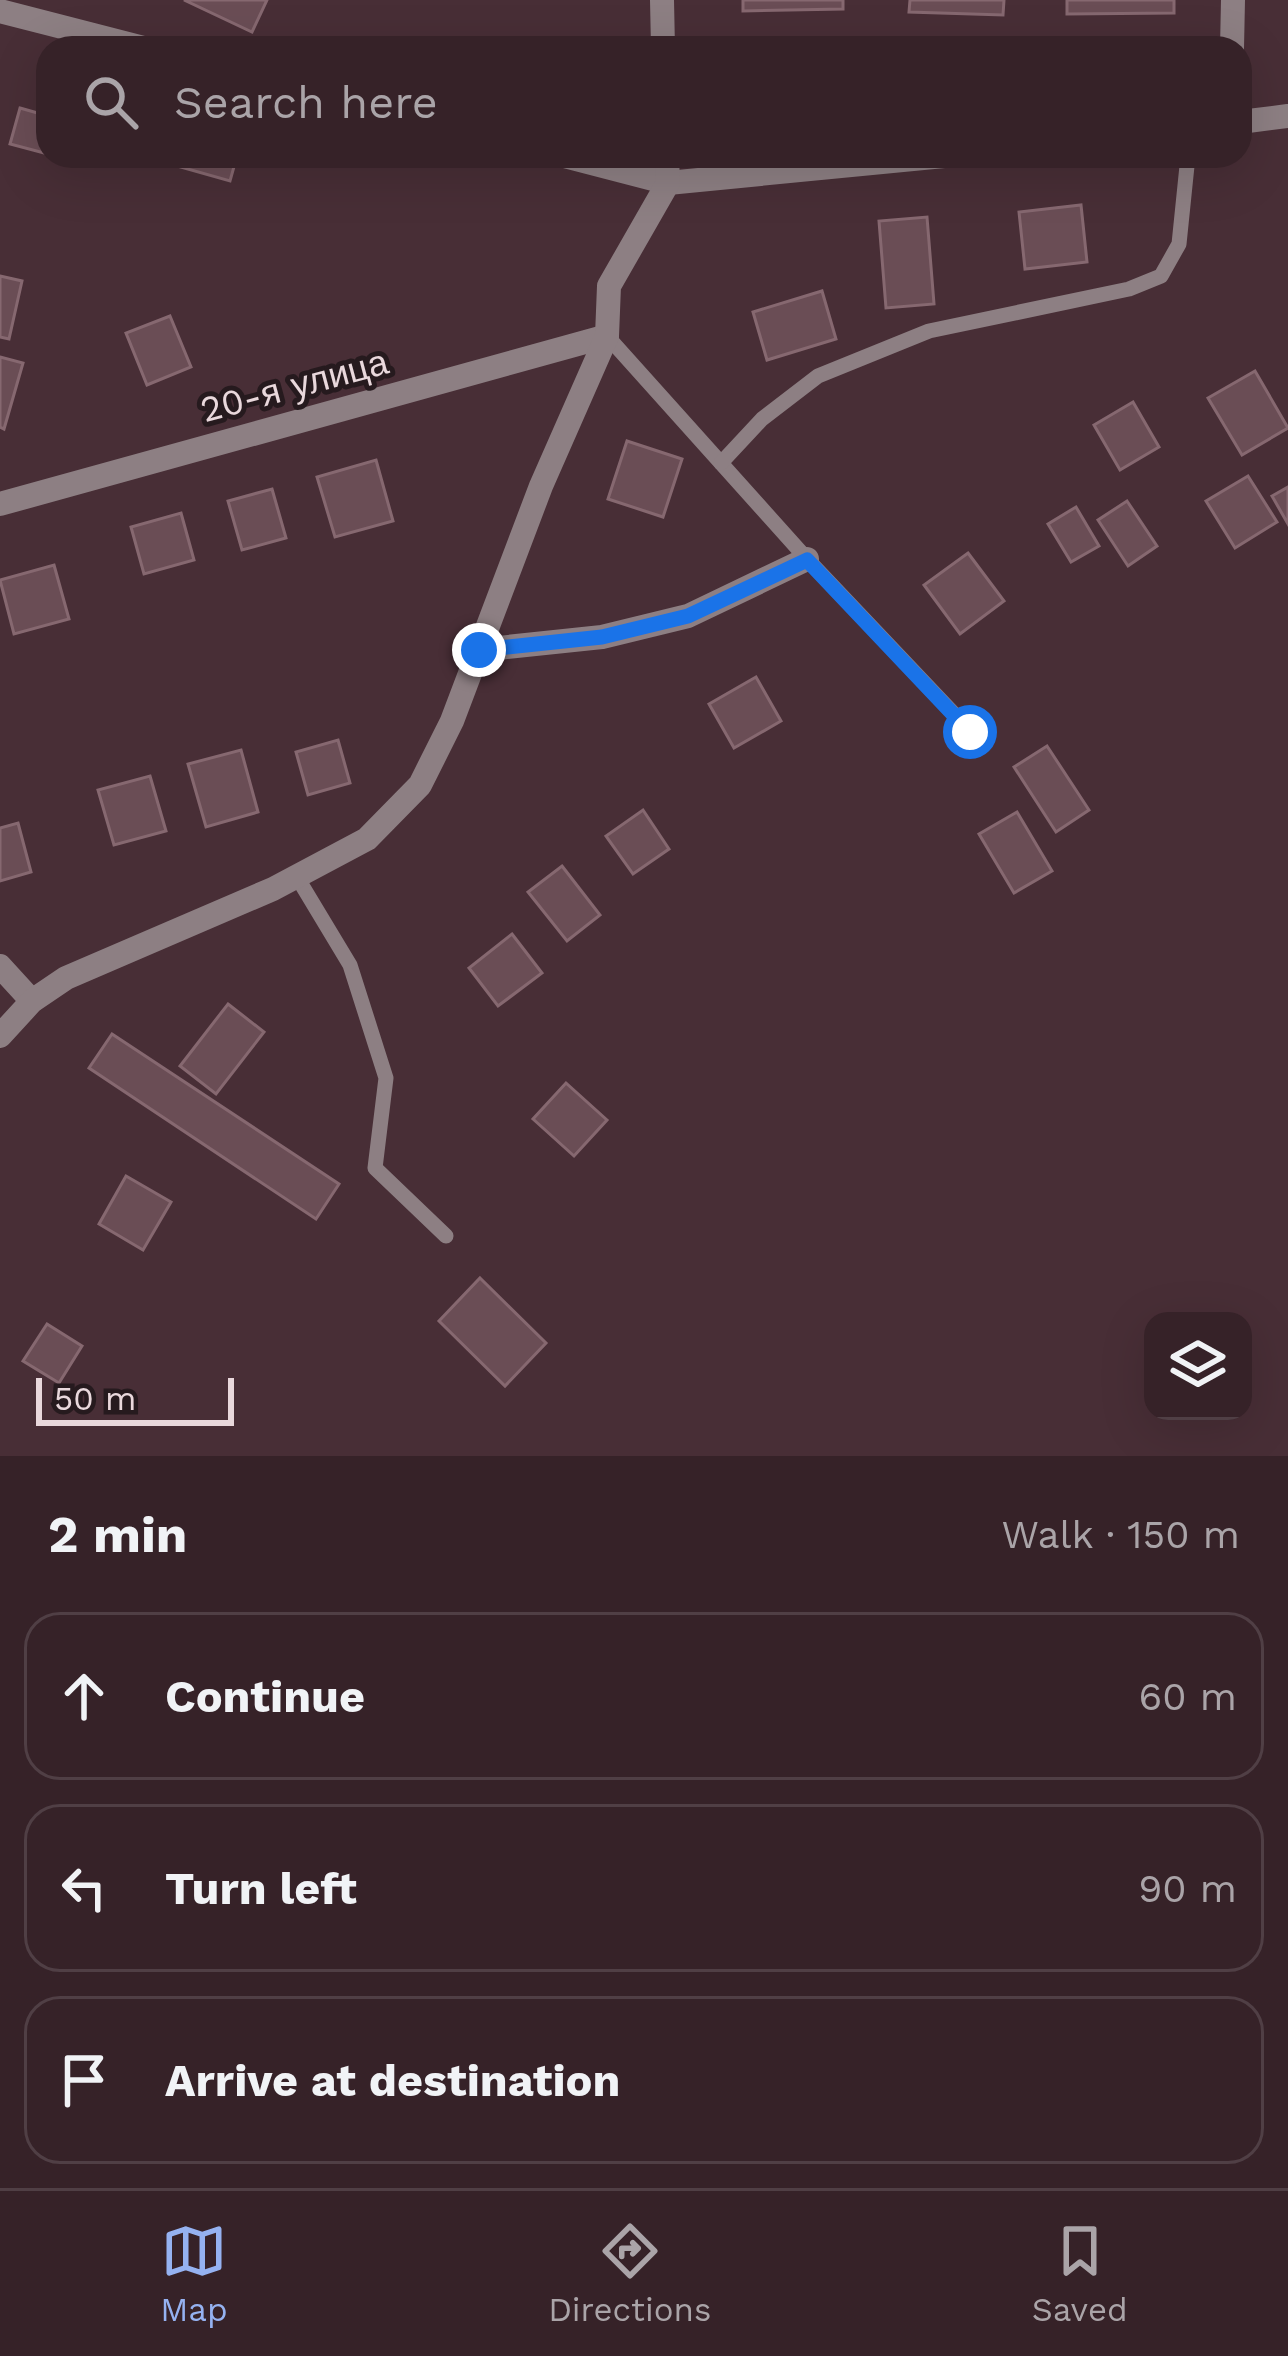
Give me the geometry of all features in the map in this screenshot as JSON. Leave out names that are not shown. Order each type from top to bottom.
[{"type":"street","points":[[662,0],[663,36]]},
{"type":"street","points":[[1232,36],[1233,0]]},
{"type":"street","points":[[0,11],[97,36]]},
{"type":"street","points":[[1252,120],[1288,116]]},
{"type":"street","points":[[610,168],[668,183],[821,168]]},
{"type":"street","points":[[0,1036],[32,1001],[66,978],[297,877],[367,839],[420,785],[452,721],[542,486],[607,336],[609,286],[668,183],[667,168]]},
{"type":"street","name":"20-я улица","points":[[0,504],[607,336]]},
{"type":"street","points":[[479,650],[602,637],[688,616],[807,560]]},
{"type":"street","points":[[0,967],[32,1001]]},
{"type":"lane","points":[[721,463],[763,419],[818,376],[929,331],[1129,289],[1161,275],[1179,244],[1188,168]]},
{"type":"lane","points":[[607,336],[807,560],[970,732]]},
{"type":"lane","points":[[297,877],[350,965],[386,1078],[375,1168],[446,1236]]},
{"type":"building","points":[[184,0],[267,0],[252,32]]},
{"type":"building","points":[[743,0],[843,0],[843,9],[743,11]]},
{"type":"building","points":[[910,0],[1004,0],[1003,15],[909,12]]},
{"type":"building","points":[[1067,0],[1174,0],[1174,13],[1067,14]]},
{"type":"building","points":[[20,108],[36,113],[36,151],[10,144]]},
{"type":"building","points":[[184,168],[234,168],[230,181]]},
{"type":"building","points":[[1081,205],[1087,262],[1025,269],[1019,212]]},
{"type":"building","points":[[927,217],[934,304],[886,308],[879,221]]},
{"type":"building","points":[[0,276],[22,281],[9,339],[0,337]]},
{"type":"building","points":[[822,291],[836,339],[767,360],[753,312]]},
{"type":"building","points":[[170,316],[191,367],[147,385],[126,333]]},
{"type":"building","points":[[0,357],[23,363],[4,429],[0,427]]},
{"type":"building","points":[[1255,371],[1288,428],[1242,455],[1208,398]]},
{"type":"building","points":[[1133,402],[1159,447],[1120,470],[1094,425]]},
{"type":"building","points":[[627,441],[682,459],[663,517],[608,499]]},
{"type":"building","points":[[376,460],[393,521],[335,537],[317,477]]},
{"type":"building","points":[[1248,476],[1277,522],[1235,548],[1206,501]]},
{"type":"building","points":[[1288,487],[1288,524],[1272,496]]},
{"type":"building","points":[[272,489],[286,538],[242,550],[228,501]]},
{"type":"building","points":[[1127,501],[1157,546],[1128,566],[1098,520]]},
{"type":"building","points":[[1076,507],[1099,546],[1071,562],[1048,524]]},
{"type":"building","points":[[181,513],[194,560],[144,574],[131,527]]},
{"type":"building","points":[[968,553],[1004,601],[960,634],[924,585]]},
{"type":"building","points":[[54,565],[69,619],[14,634],[0,580]]},
{"type":"building","points":[[756,677],[781,721],[734,748],[709,704]]},
{"type":"building","points":[[338,740],[350,783],[308,795],[296,752]]},
{"type":"building","points":[[1047,746],[1089,810],[1056,832],[1014,767]]},
{"type":"building","points":[[241,750],[258,812],[206,827],[188,764]]},
{"type":"building","points":[[150,776],[166,831],[114,845],[98,790]]},
{"type":"building","points":[[643,810],[669,849],[633,874],[606,836]]},
{"type":"building","points":[[1017,812],[1052,871],[1014,893],[979,834]]},
{"type":"building","points":[[18,823],[31,872],[0,881],[0,828]]},
{"type":"building","points":[[562,866],[600,915],[567,941],[528,892]]},
{"type":"building","points":[[512,934],[542,973],[498,1006],[469,968]]},
{"type":"building","points":[[228,1004],[264,1032],[216,1094],[180,1066]]},
{"type":"building","points":[[112,1034],[339,1184],[316,1219],[89,1068]]},
{"type":"building","points":[[566,1083],[607,1120],[574,1156],[533,1119]]},
{"type":"building","points":[[126,1176],[171,1202],[143,1250],[99,1224]]},
{"type":"building","points":[[480,1278],[546,1343],[505,1386],[439,1321]]},
{"type":"building","points":[[47,1324],[82,1346],[59,1383],[23,1361]]},
{"type":"route","points":[[479,650],[602,637],[688,616],[807,560],[970,732]]}]
